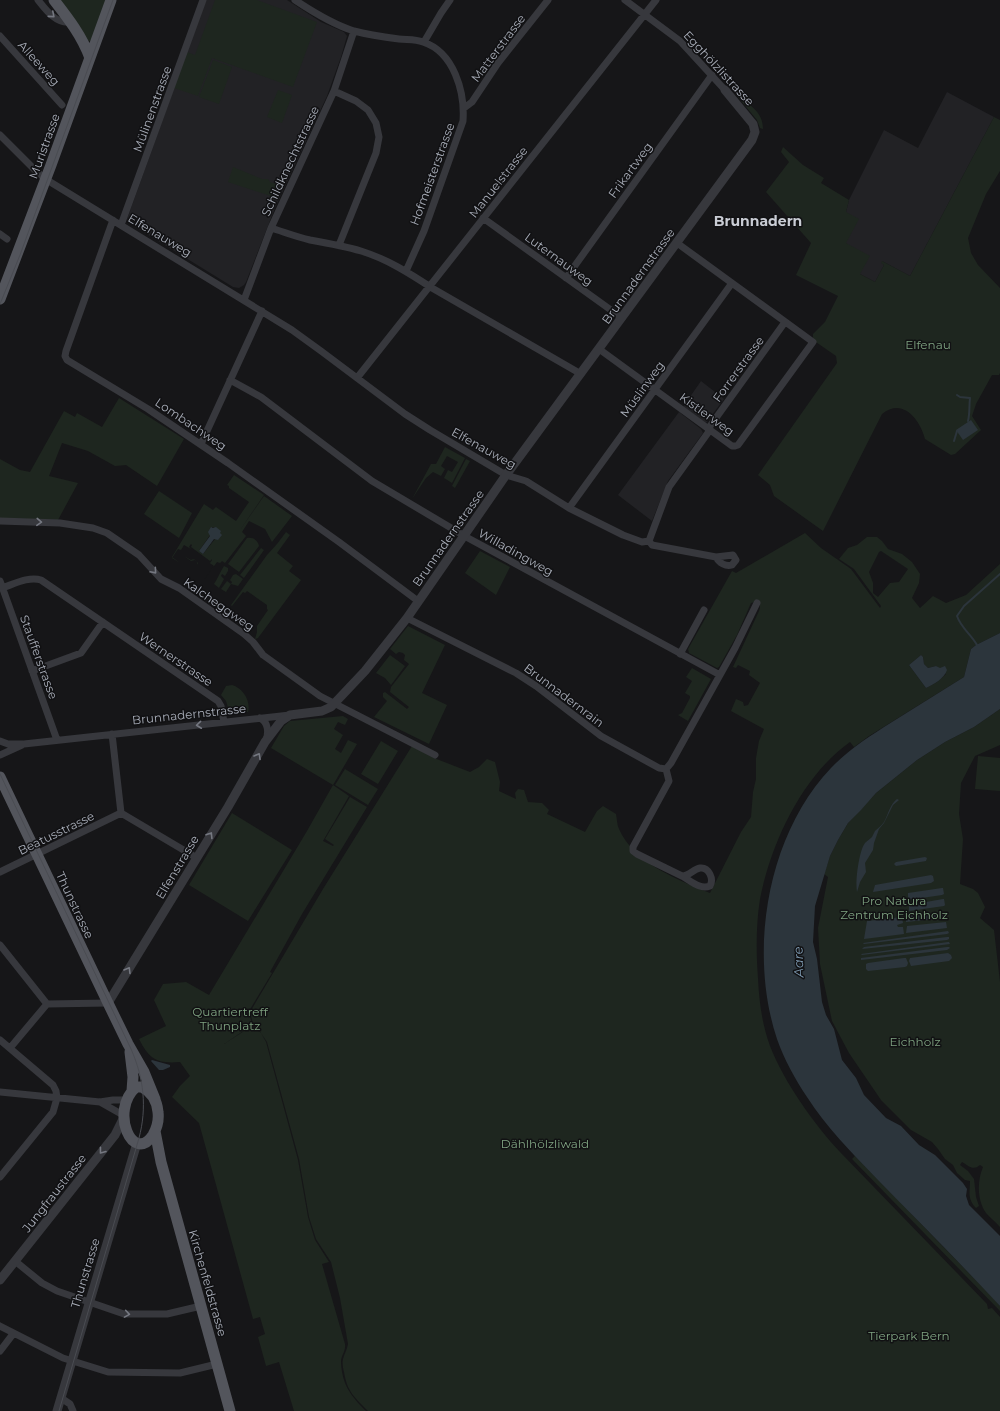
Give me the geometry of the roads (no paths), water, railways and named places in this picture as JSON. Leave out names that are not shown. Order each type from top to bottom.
[{"type":"main road","points":[[54,0],[84,44],[90,58]]},
{"type":"main road","name":"Muristrasse","points":[[0,299],[46,179],[111,0]]},
{"type":"main road","points":[[70,22],[84,35],[98,35]]},
{"type":"main road","name":"Thunstrasse","points":[[0,777],[128,1044],[144,1072],[155,1099]]},
{"type":"main road","name":"Thunstrasse","points":[[128,1044],[133,1077],[130,1095]]},
{"type":"main road","points":[[136,1087],[142,1087],[155,1099],[159,1119],[155,1131],[142,1142],[129,1137],[125,1128],[123,1117],[130,1095],[136,1087]]},
{"type":"main road","name":"Kirchenfeldstrasse","points":[[155,1131],[161,1162],[230,1411]]},
{"type":"main road","name":"Kirchenfeldstrasse","points":[[142,1142],[161,1162]]},
{"type":"street","points":[[38,0],[55,18],[65,22],[70,22]]},
{"type":"street","name":"Mülinenstrasse","points":[[121,225],[203,0]]},
{"type":"street","name":"Hofmeisterstrasse","points":[[295,0],[321,17],[354,31],[377,36],[424,42],[438,51],[453,68],[460,87],[464,108],[463,121],[424,231],[406,271]]},
{"type":"street","points":[[424,42],[437,18],[450,0]]},
{"type":"street","name":"Matterstrasse","points":[[464,108],[472,102],[498,63],[548,0]]},
{"type":"street","name":"Egghölzlistrasse","points":[[625,0],[680,41],[752,121],[754,127]]},
{"type":"street","name":"Manuelstrasse","points":[[357,378],[428,286],[656,0]]},
{"type":"street","name":"Schildknechtstrasse","points":[[244,300],[271,228],[334,91],[354,31]]},
{"type":"street","name":"Alleeweg","points":[[0,36],[62,105]]},
{"type":"street","name":"Frikartweg","points":[[566,278],[712,75]]},
{"type":"street","points":[[334,91],[356,101],[368,110],[376,123],[379,137],[376,154],[339,245]]},
{"type":"street","name":"Brunnadernstrasse","points":[[0,741],[8,744],[24,744],[290,715],[328,709],[365,671],[407,618],[506,475],[753,139],[755,134],[754,127]]},
{"type":"street","name":"Elfenauweg","points":[[0,135],[46,179],[304,338],[414,420],[506,475],[526,481],[569,508],[628,537],[642,542],[649,541],[652,545],[716,557]]},
{"type":"street","name":"Luternauweg","points":[[483,218],[622,318]]},
{"type":"street","name":"Lombachweg","points":[[113,220],[66,351],[66,358],[68,362],[148,409],[201,444],[339,542],[418,602]]},
{"type":"street","points":[[271,228],[372,255],[406,271],[428,286],[581,374]]},
{"type":"street","points":[[0,234],[7,239]]},
{"type":"street","points":[[677,243],[785,322]]},
{"type":"street","name":"Müslinweg","points":[[569,508],[732,283]]},
{"type":"street","points":[[201,444],[262,311]]},
{"type":"street","name":"Kistlerweg","points":[[600,349],[732,446],[736,446],[813,342],[785,322]]},
{"type":"street","name":"Forrerstrasse","points":[[649,541],[669,487],[785,322]]},
{"type":"street","name":"Willadingweg","points":[[230,380],[261,397],[370,480],[464,536],[720,675]]},
{"type":"street","name":"Kalcheggweg","points":[[0,521],[60,523],[97,529],[107,533],[139,555],[161,579],[179,588],[244,634],[252,641],[263,655],[320,696],[435,755]]},
{"type":"street","name":"Wernerstrasse","points":[[1,584],[39,579],[218,701],[222,706],[224,722]]},
{"type":"street","name":"Staufferstrasse","points":[[1,584],[57,740]]},
{"type":"street","points":[[682,876],[637,854],[633,847],[670,781],[666,769],[671,763],[720,675],[743,633],[757,603]]},
{"type":"street","points":[[680,654],[704,610]]},
{"type":"street","name":"Brunnadernrain","points":[[407,618],[516,673],[536,686],[601,736],[653,764],[666,769]]},
{"type":"street","points":[[32,671],[81,653],[104,622]]},
{"type":"street","name":"Elfenstrasse","points":[[108,1003],[265,742],[282,720],[290,715]]},
{"type":"street","points":[[260,718],[267,727],[268,733],[265,742]]},
{"type":"street","points":[[112,734],[121,813],[196,858]]},
{"type":"street","name":"Brunnadernstrasse","points":[[0,755],[24,744]]},
{"type":"street","name":"Beatusstrasse","points":[[0,872],[121,813]]},
{"type":"street","points":[[0,946],[47,1004]]},
{"type":"street","points":[[10,1048],[47,1004],[108,1003]]},
{"type":"street","points":[[0,1040],[53,1085],[57,1098],[53,1112],[0,1177]]},
{"type":"street","points":[[0,1092],[100,1102],[130,1095]]},
{"type":"street","points":[[100,1102],[123,1117]]},
{"type":"street","name":"Jungfraustrasse","points":[[0,1280],[115,1134],[123,1117]]},
{"type":"street","name":"Thunstrasse","points":[[58,1411],[89,1302],[142,1142]]},
{"type":"street","points":[[15,1261],[44,1284],[59,1292],[128,1315],[167,1314],[201,1306]]},
{"type":"street","points":[[0,1326],[13,1334],[72,1362],[111,1372],[180,1373],[217,1364]]},
{"type":"street","points":[[0,1351],[13,1334]]},
{"type":"street","points":[[61,1398],[70,1404],[73,1411]]},
{"type":"water","points":[[971,420],[978,430],[963,440],[956,430]]},
{"type":"water","points":[[211,527],[216,527],[221,531],[220,533],[222,535],[218,540],[214,539],[203,554],[199,551],[210,536],[208,532]]},
{"type":"water","name":"Aare","points":[[1000,633],[1000,709],[974,727],[945,742],[917,760],[876,793],[848,823],[830,856],[815,906],[813,942],[817,959],[822,1002],[826,1015],[834,1029],[842,1060],[856,1078],[864,1095],[886,1118],[901,1126],[919,1145],[935,1155],[963,1183],[967,1189],[966,1196],[969,1205],[1000,1236],[1000,1306],[849,1150],[814,1108],[790,1069],[777,1039],[768,1005],[764,969],[764,933],[769,896],[778,860],[791,826],[809,795],[831,768],[852,749],[884,727],[964,677],[971,649]]},
{"type":"water","points":[[921,655],[923,657],[924,664],[928,668],[936,666],[940,668],[945,666],[947,670],[941,679],[926,688],[909,665]]},
{"type":"water","points":[[897,799],[899,800],[893,805],[884,823],[879,829],[873,850],[865,863],[866,872],[860,882],[857,892],[858,866],[863,847],[884,822],[891,807]]},
{"type":"water","points":[[925,857],[927,858],[926,861],[896,866],[894,864],[896,862]]},
{"type":"water","points":[[931,875],[933,876],[934,881],[931,883],[873,892],[875,885]]},
{"type":"water","points":[[943,888],[944,894],[942,895],[908,900],[908,893]]},
{"type":"water","points":[[944,899],[944,906],[909,911],[909,905]]},
{"type":"water","points":[[944,912],[946,916],[945,918],[906,922],[906,916]]},
{"type":"water","points":[[902,917],[903,923],[897,925],[898,927],[903,927],[904,934],[864,939],[867,921]]},
{"type":"water","points":[[946,922],[947,928],[906,933],[907,926]]},
{"type":"water","points":[[948,931],[949,933],[947,934],[863,943]]},
{"type":"water","points":[[949,937],[947,940],[862,949],[864,947]]},
{"type":"water","points":[[949,942],[950,944],[861,954]]},
{"type":"water","points":[[950,948],[947,950],[861,960],[861,958]]},
{"type":"water","points":[[948,953],[952,958],[949,961],[911,966],[909,961],[910,958]]},
{"type":"water","points":[[906,958],[908,963],[905,967],[868,971],[866,969],[866,964],[868,963]]},
{"type":"water","points":[[151,1061],[170,1065],[170,1067],[159,1070]]},
{"type":"waterway","points":[[957,395],[960,397],[970,398],[968,421]]},
{"type":"waterway","points":[[954,441],[957,431]]},
{"type":"waterway","points":[[977,645],[961,624],[957,616],[964,606],[1000,574]]},
{"type":"tram line","points":[[0,304],[20,255],[113,0]]},
{"type":"tram line","points":[[0,774],[131,1049],[139,1071],[143,1093],[143,1116],[139,1138],[59,1411]]},
{"type":"district","name":"Brunnadern","points":[[758,221]]},
{"type":"park label","name":"Elfenau","points":[[928,344]]},
{"type":"park label","name":"Pro Natura Zentrum Eichholz","points":[[894,907]]},
{"type":"park label","name":"Quartiertreff Thunplatz","points":[[230,1018]]},
{"type":"park label","name":"Eichholz","points":[[915,1041]]},
{"type":"park label","name":"Dählhölzliwald","points":[[545,1143]]},
{"type":"park label","name":"Tierpark Bern","points":[[909,1335]]}]
